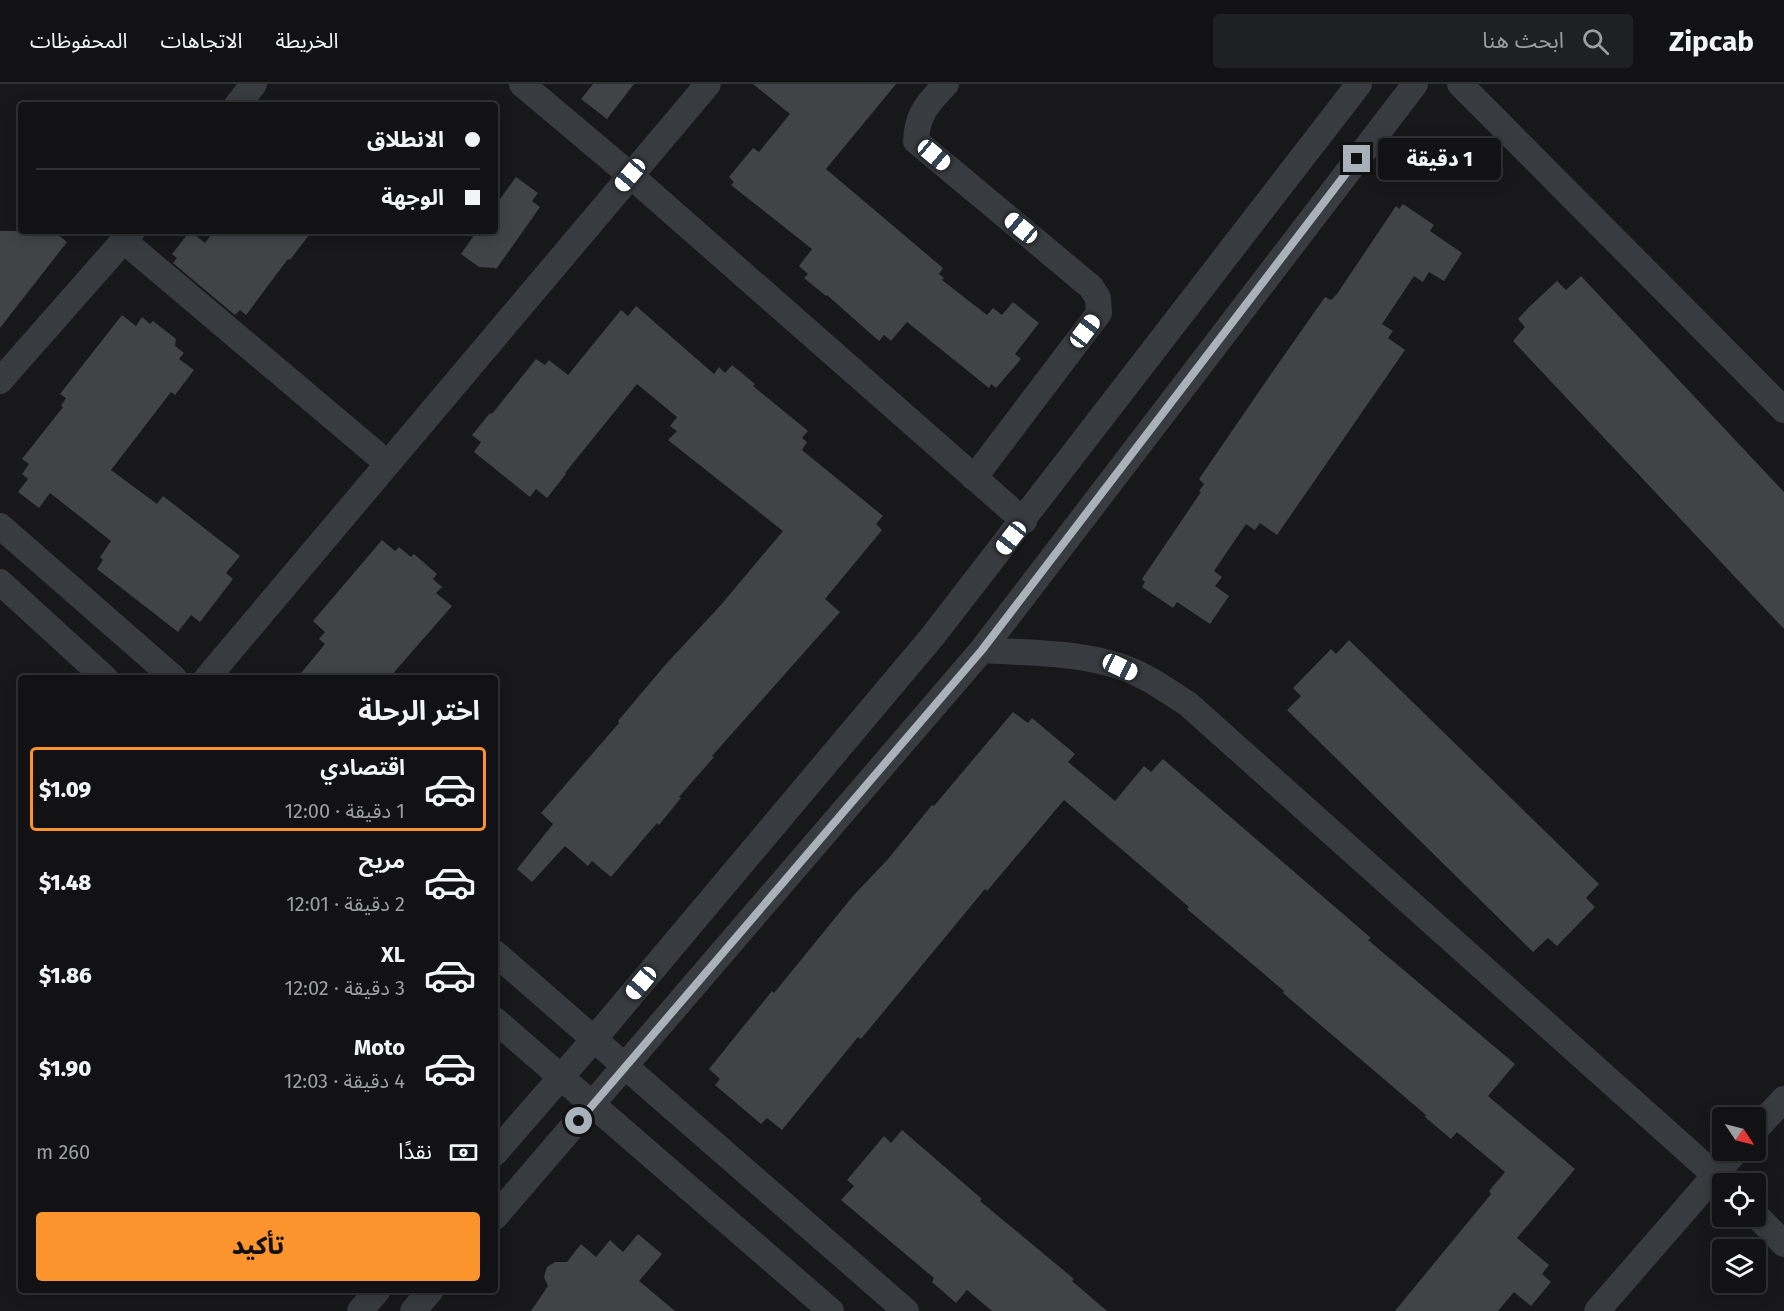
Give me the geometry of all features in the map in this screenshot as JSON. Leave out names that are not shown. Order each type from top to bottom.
[{"type":"street","points":[[239,102],[254,84]]},
{"type":"street","points":[[522,84],[630,175],[1024,521]]},
{"type":"street","points":[[210,675],[708,84]]},
{"type":"street","points":[[945,84],[925,107],[917,127],[916,141],[1090,287],[1098,298],[1099,313],[974,478]]},
{"type":"street","points":[[498,1149],[595,1038],[932,637],[1024,521],[1359,84]]},
{"type":"street","points":[[498,1214],[982,650],[1415,84]]},
{"type":"street","points":[[1460,84],[1784,410]]},
{"type":"street","points":[[0,381],[128,236],[387,463]]},
{"type":"street","points":[[0,526],[171,675]]},
{"type":"street","points":[[0,582],[102,675]]},
{"type":"street","points":[[982,650],[1065,655],[1120,667],[1158,684],[1188,704],[1713,1173]]},
{"type":"street","points":[[498,956],[906,1311]]},
{"type":"street","points":[[498,1023],[831,1311]]},
{"type":"street","points":[[1766,1118],[1784,1099]]},
{"type":"street","points":[[1597,1311],[1712,1188]]},
{"type":"street","points":[[1766,1225],[1784,1244]]},
{"type":"street","points":[[360,1311],[375,1293]]},
{"type":"street","points":[[413,1311],[428,1293]]},
{"type":"building","points":[[593,84],[634,84],[607,119],[581,99]]},
{"type":"building","points":[[753,84],[896,84],[826,169],[943,268],[939,274],[944,278],[942,280],[987,315],[993,308],[1002,315],[1013,302],[1039,323],[1015,354],[1021,359],[996,388],[991,384],[989,388],[907,322],[891,341],[884,335],[879,341],[804,278],[808,274],[799,266],[812,249],[731,185],[734,182],[729,177],[753,148],[759,152],[790,114]]},
{"type":"building","points":[[516,177],[538,193],[532,201],[540,207],[497,268],[479,267],[461,254],[475,234],[498,234],[498,202]]},
{"type":"building","points":[[1403,204],[1434,225],[1430,231],[1462,253],[1444,281],[1429,272],[1423,282],[1414,276],[1382,324],[1393,331],[1388,338],[1405,350],[1277,535],[1260,523],[1255,530],[1246,524],[1214,571],[1222,577],[1215,586],[1229,596],[1210,624],[1177,602],[1173,608],[1142,587],[1145,582],[1142,579],[1201,492],[1199,491],[1204,484],[1199,479],[1269,377],[1325,297],[1331,300],[1337,294],[1396,206],[1399,209]]},
{"type":"building","points":[[0,231],[18,231],[18,234],[57,234],[67,242],[0,328]]},
{"type":"building","points":[[188,234],[194,234],[205,243],[212,234],[310,234],[246,315],[240,310],[235,315],[173,263],[177,258],[172,254]]},
{"type":"building","points":[[1581,276],[1784,492],[1784,629],[1513,341],[1525,327],[1518,319],[1528,308],[1557,281],[1566,290]]},
{"type":"building","points":[[636,306],[714,374],[719,367],[725,373],[732,365],[755,384],[753,386],[808,431],[802,438],[807,442],[802,450],[883,516],[876,524],[882,530],[825,599],[840,612],[712,756],[714,757],[679,797],[681,798],[659,825],[657,823],[611,877],[592,861],[588,866],[565,846],[532,882],[517,869],[553,824],[541,813],[619,723],[618,721],[666,664],[720,606],[783,531],[668,440],[677,431],[670,426],[677,417],[637,384],[547,498],[536,489],[530,497],[474,452],[481,442],[472,435],[536,359],[545,365],[549,360],[568,375],[621,310],[628,316]]},
{"type":"building","points":[[122,315],[136,326],[142,317],[150,324],[153,321],[176,339],[175,346],[184,353],[179,359],[194,370],[175,395],[171,392],[111,470],[157,504],[163,496],[240,556],[226,573],[233,579],[200,622],[191,615],[178,632],[97,569],[103,560],[100,557],[111,541],[50,493],[39,508],[18,492],[28,479],[22,474],[29,464],[22,459],[63,407],[61,406],[66,398],[60,394]]},
{"type":"building","points":[[382,540],[395,551],[399,547],[411,557],[414,554],[437,574],[433,579],[442,587],[436,593],[452,606],[392,675],[299,675],[325,644],[319,639],[325,632],[313,621]]},
{"type":"building","points":[[1349,640],[1599,884],[1586,898],[1595,907],[1557,946],[1548,938],[1533,952],[1287,710],[1301,696],[1293,688],[1331,649],[1336,654]]},
{"type":"building","points":[[1013,712],[1028,723],[1032,718],[1075,754],[1068,762],[1115,801],[1144,766],[1151,772],[1163,759],[1371,938],[1368,940],[1515,1064],[1488,1096],[1575,1169],[1517,1238],[1549,1265],[1542,1274],[1551,1282],[1531,1306],[1514,1292],[1498,1311],[1395,1311],[1491,1194],[1489,1191],[1505,1172],[1457,1132],[1451,1139],[1283,993],[1284,991],[1187,909],[1189,907],[1064,800],[987,891],[985,889],[861,1039],[858,1037],[782,1130],[767,1118],[761,1124],[715,1085],[720,1079],[709,1069],[772,991],[774,993],[853,896],[888,859]]},
{"type":"building","points":[[902,1130],[982,1199],[980,1201],[1074,1279],[1072,1281],[1107,1311],[992,1311],[967,1290],[956,1303],[932,1282],[934,1278],[841,1200],[854,1186],[847,1180],[884,1136],[891,1143]]},
{"type":"building","points":[[638,1234],[662,1254],[639,1281],[675,1311],[531,1311],[548,1286],[544,1277],[547,1267],[555,1262],[567,1262],[581,1244],[596,1257],[610,1240],[623,1252]]},
{"type":"route","points":[[579,1121],[982,650],[1357,159]]}]
